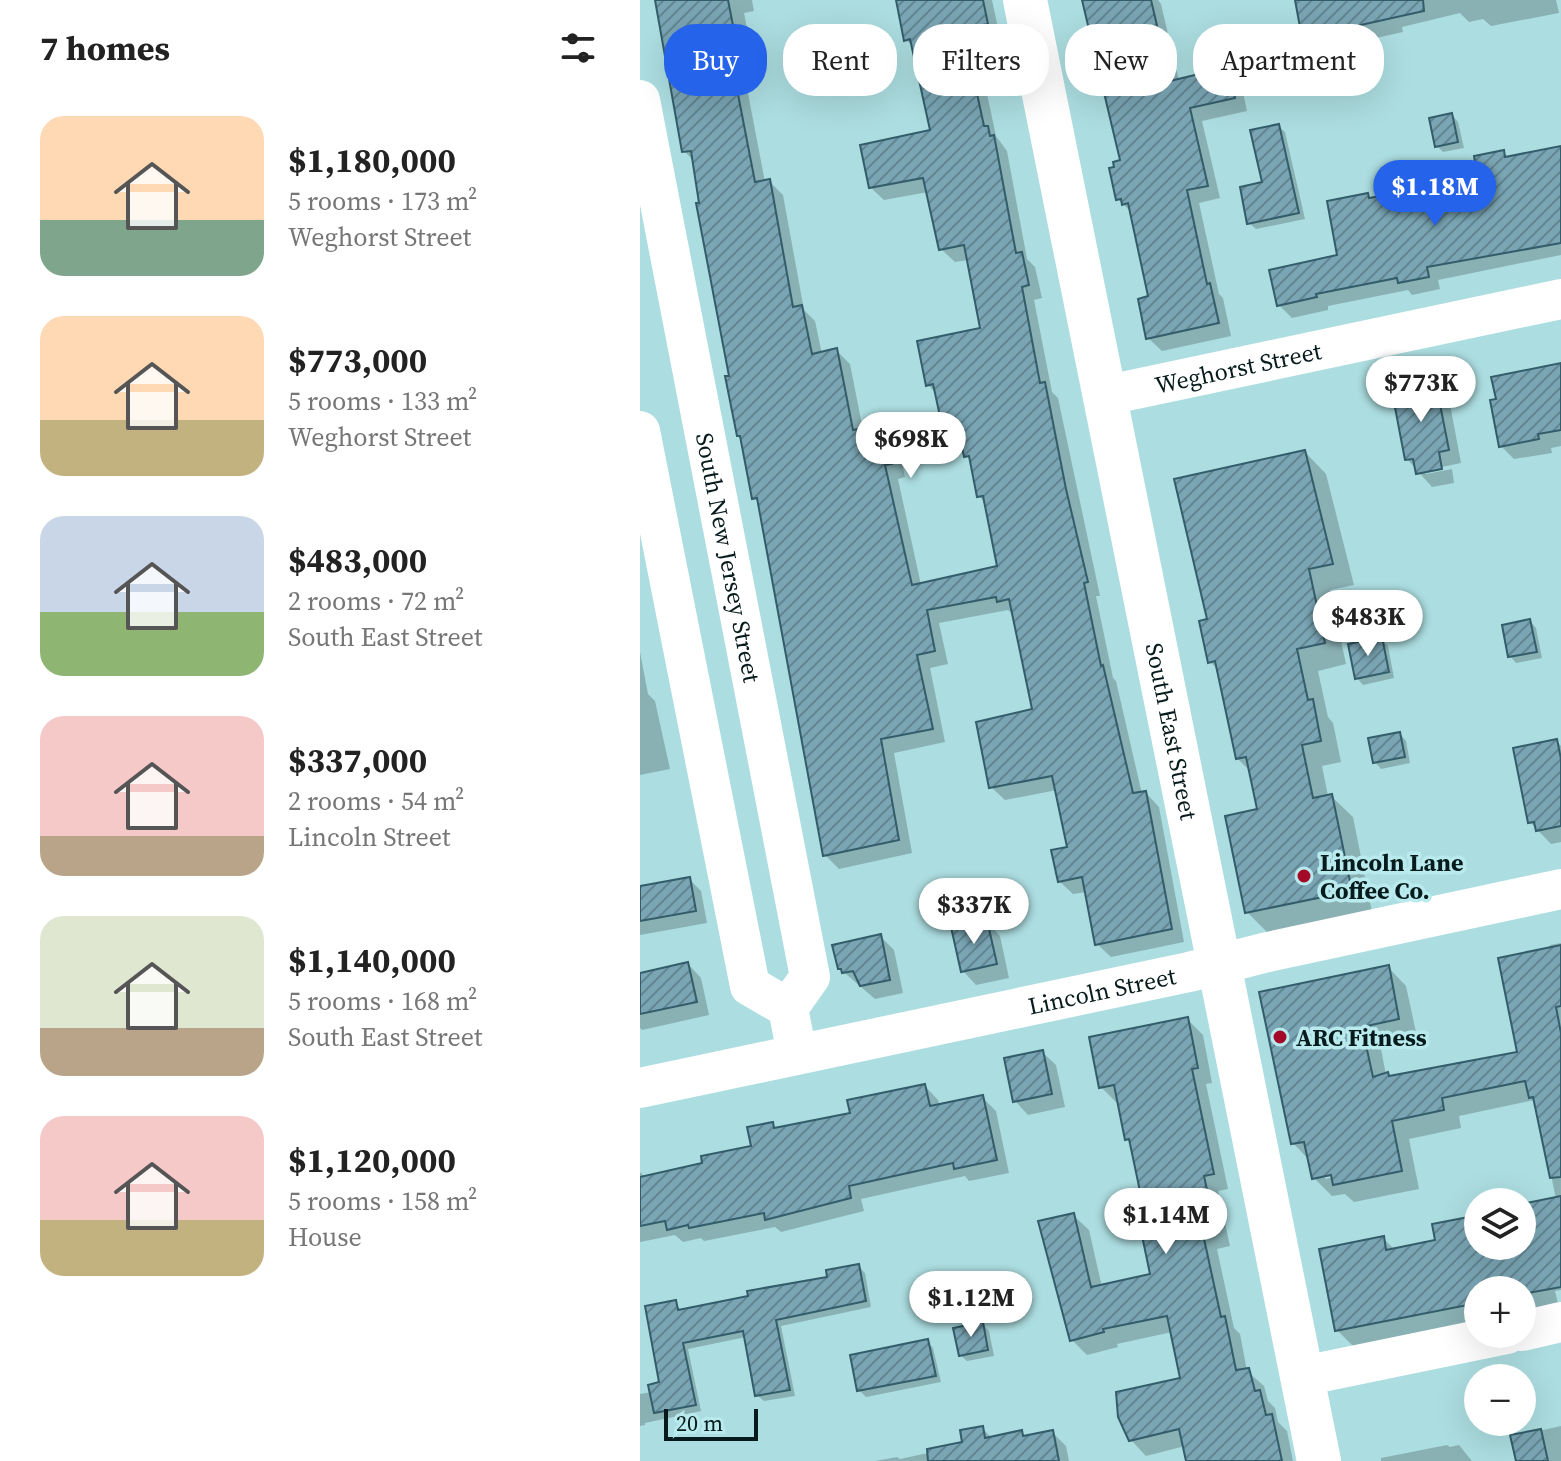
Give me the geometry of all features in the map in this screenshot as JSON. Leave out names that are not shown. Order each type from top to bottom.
[{"type":"main road","name":"South East Street","points":[[1025,0],[1319,1461]]},
{"type":"street","name":"South New Jersey Street","points":[[640,100],[810,977],[788,1008]]},
{"type":"street","name":"Weghorst Street","points":[[1103,396],[1561,299]]},
{"type":"street","points":[[640,431],[750,986],[788,1008],[797,1054]]},
{"type":"street","name":"Lincoln Street","points":[[640,1088],[1561,889]]},
{"type":"street","points":[[1536,1328],[1561,1322]]},
{"type":"street","points":[[1303,1376],[1464,1343]]},
{"type":"building","points":[[655,0],[728,0],[733,24],[664,24],[664,51]]},
{"type":"building","points":[[896,0],[983,0],[988,24],[913,24],[913,53],[910,39],[904,41]]},
{"type":"building","points":[[1082,0],[1151,0],[1157,24],[1088,24]]},
{"type":"building","points":[[1295,0],[1423,0],[1424,11],[1365,24],[1299,24]]},
{"type":"building","points":[[1193,75],[1193,96],[1235,96],[1190,108],[1208,186],[1187,190],[1207,284],[1210,283],[1219,323],[1146,339],[1138,299],[1148,296],[1128,203],[1122,205],[1121,199],[1116,200],[1109,168],[1114,167],[1113,162],[1120,160],[1105,96],[1177,96],[1177,79]]},
{"type":"building","points":[[672,96],[738,96],[755,182],[770,179],[793,307],[802,305],[812,354],[837,348],[853,430],[884,424],[892,464],[885,465],[912,585],[997,566],[983,496],[977,497],[969,456],[964,457],[958,427],[943,430],[933,384],[926,386],[917,341],[980,328],[964,245],[939,250],[923,178],[869,188],[860,145],[930,130],[923,96],[978,96],[984,126],[988,126],[990,136],[994,135],[1016,253],[1022,252],[1029,285],[1022,287],[1040,383],[1045,382],[1088,582],[1084,583],[1101,666],[1133,793],[1146,791],[1172,929],[1095,945],[1082,877],[1058,882],[1051,850],[1067,847],[1052,776],[989,788],[976,722],[1032,709],[1009,599],[997,602],[996,597],[927,610],[935,651],[917,655],[933,729],[881,739],[899,840],[823,856],[757,498],[752,499],[725,376],[729,376],[696,203],[699,203],[691,151],[682,152]]},
{"type":"building","points":[[1452,113],[1458,142],[1435,147],[1429,118]]},
{"type":"building","points":[[1279,124],[1299,213],[1247,224],[1240,187],[1262,182],[1250,130]]},
{"type":"building","points":[[1561,146],[1561,243],[1427,267],[1429,277],[1398,283],[1397,278],[1316,294],[1317,297],[1277,306],[1269,270],[1337,255],[1327,201],[1368,193],[1369,198],[1414,190],[1417,203],[1474,193],[1480,190],[1474,156],[1504,150],[1505,157]]},
{"type":"building","points":[[1561,363],[1561,430],[1538,434],[1539,439],[1499,447],[1490,400],[1496,399],[1491,377]]},
{"type":"building","points":[[1432,378],[1449,450],[1439,452],[1442,469],[1416,474],[1413,459],[1405,460],[1393,385]]},
{"type":"building","points":[[1305,450],[1333,564],[1309,569],[1325,643],[1297,649],[1308,700],[1313,699],[1321,741],[1302,745],[1313,798],[1332,794],[1352,891],[1245,913],[1225,816],[1257,809],[1246,757],[1236,759],[1215,661],[1208,663],[1199,621],[1207,619],[1174,479]]},
{"type":"building","points":[[1530,619],[1537,652],[1508,657],[1502,625]]},
{"type":"building","points":[[1382,637],[1389,672],[1355,679],[1348,644]]},
{"type":"building","points":[[1400,732],[1405,757],[1373,763],[1368,738]]},
{"type":"building","points":[[1557,739],[1561,759],[1561,826],[1536,831],[1534,822],[1528,823],[1513,748]]},
{"type":"building","points":[[690,877],[696,911],[640,921],[640,886]]},
{"type":"building","points":[[987,920],[997,964],[961,972],[951,927]]},
{"type":"building","points":[[881,934],[890,980],[860,986],[853,971],[842,973],[838,969],[832,945]]},
{"type":"building","points":[[1561,945],[1561,1006],[1556,1007],[1561,1033],[1561,1177],[1550,1178],[1533,1097],[1529,1098],[1525,1081],[1442,1098],[1444,1110],[1392,1121],[1402,1171],[1333,1185],[1331,1175],[1312,1179],[1304,1142],[1291,1144],[1259,992],[1389,965],[1399,1019],[1362,1027],[1373,1077],[1388,1072],[1389,1076],[1517,1052],[1498,958]]},
{"type":"building","points":[[688,962],[697,1002],[640,1014],[640,973]]},
{"type":"building","points":[[1188,1017],[1198,1068],[1192,1069],[1214,1174],[1204,1176],[1216,1231],[1203,1234],[1236,1370],[1249,1368],[1255,1391],[1260,1390],[1266,1415],[1272,1414],[1282,1461],[1186,1461],[1179,1429],[1129,1441],[1118,1417],[1116,1392],[1180,1378],[1167,1316],[1103,1329],[1104,1332],[1070,1341],[1038,1221],[1074,1213],[1091,1287],[1150,1274],[1134,1197],[1141,1196],[1129,1139],[1125,1140],[1114,1085],[1099,1088],[1089,1037]]},
{"type":"building","points":[[1043,1050],[1052,1094],[1013,1102],[1004,1058]]},
{"type":"building","points":[[925,1084],[930,1106],[983,1095],[997,1160],[954,1169],[953,1163],[849,1186],[851,1198],[765,1220],[764,1213],[689,1228],[688,1225],[667,1230],[665,1221],[640,1226],[640,1177],[702,1163],[701,1156],[751,1146],[747,1127],[773,1122],[774,1128],[850,1113],[847,1100]]},
{"type":"building","points":[[1561,1196],[1561,1287],[1536,1291],[1536,1276],[1464,1276],[1464,1306],[1335,1331],[1319,1249],[1384,1236],[1386,1250],[1435,1240],[1432,1224],[1464,1218],[1464,1260],[1536,1260],[1536,1201]]},
{"type":"building","points":[[859,1264],[866,1301],[776,1320],[790,1390],[755,1396],[743,1331],[683,1343],[696,1405],[654,1413],[648,1385],[659,1382],[645,1306],[676,1300],[678,1310],[748,1296],[747,1291],[827,1277],[826,1270]]},
{"type":"building","points":[[983,1322],[988,1350],[959,1356],[953,1328]]},
{"type":"building","points":[[928,1339],[936,1376],[857,1391],[850,1355]]},
{"type":"building","points":[[983,1426],[985,1438],[1022,1430],[1023,1436],[1053,1430],[1059,1461],[928,1461],[927,1449],[962,1442],[960,1430]]},
{"type":"building","points":[[1541,1429],[1548,1461],[1516,1461],[1510,1436],[1536,1436],[1536,1430]]},
{"type":"place","name":"Lincoln Lane Coffee Co.","points":[[1304,876]]},
{"type":"place","name":"ARC Fitness","points":[[1280,1037]]}]
